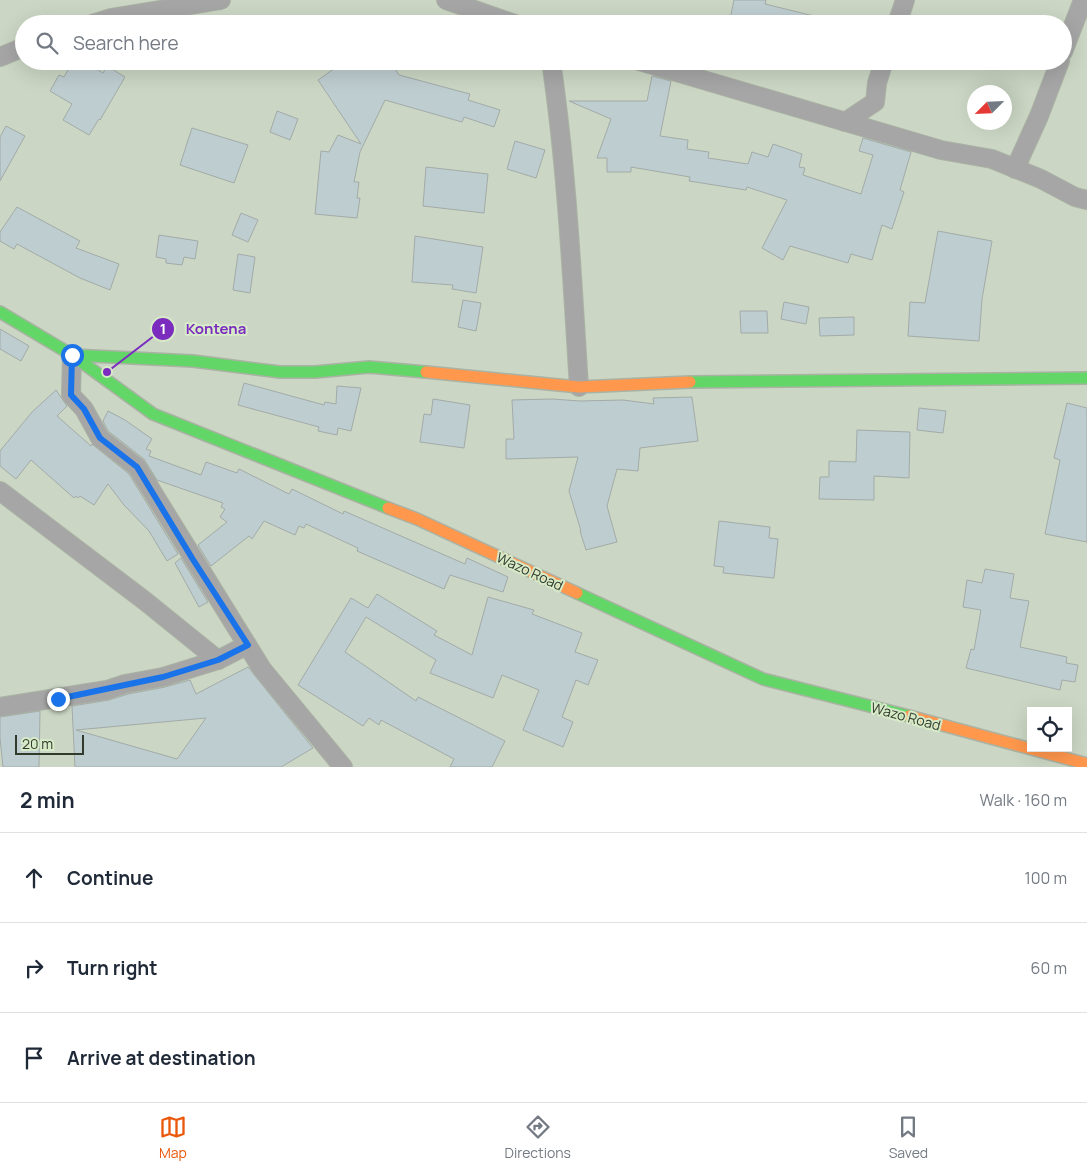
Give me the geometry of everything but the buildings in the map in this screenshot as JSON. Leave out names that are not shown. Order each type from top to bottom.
[{"type":"main road","name":"Wazo Road","points":[[0,312],[72,355],[153,414],[417,519],[763,679],[1087,764]]},
{"type":"main road","points":[[72,355],[193,361],[280,372],[315,372],[369,367],[578,387],[720,381],[1087,378]]},
{"type":"street","points":[[129,15],[221,0]]},
{"type":"street","points":[[446,0],[489,15]]},
{"type":"street","points":[[900,15],[905,0]]},
{"type":"street","points":[[1072,29],[1083,0]]},
{"type":"street","points":[[0,57],[15,51]]},
{"type":"street","points":[[552,70],[560,122],[569,224],[578,387]]},
{"type":"street","points":[[669,70],[941,150],[992,159],[1041,179],[1075,197],[1087,200]]},
{"type":"street","points":[[845,122],[876,102],[877,83],[881,70]]},
{"type":"street","points":[[1015,169],[1039,116],[1057,70]]},
{"type":"street","points":[[72,355],[71,395],[84,409],[100,438],[137,467],[262,669],[343,767]]},
{"type":"street","points":[[0,491],[146,601],[218,660]]},
{"type":"street","points":[[0,707],[107,690],[125,684],[163,677],[218,660],[248,645]]},
{"type":"traffic: fast","points":[[0,312],[72,355],[153,414],[388,508]]},
{"type":"traffic: fast","points":[[72,355],[193,361],[280,372],[315,372],[369,367],[426,372]]},
{"type":"traffic: fast","points":[[690,382],[1087,378]]},
{"type":"traffic: fast","points":[[577,593],[763,679],[909,716]]},
{"type":"traffic: slow","points":[[426,372],[579,387],[690,382]]},
{"type":"traffic: slow","points":[[388,508],[417,519],[577,593]]},
{"type":"traffic: slow","points":[[909,716],[1087,764]]},
{"type":"place","name":"Kontena","points":[[107,372]]},
{"type":"route","points":[[58,699],[163,677],[218,660],[248,645],[137,467],[100,438],[84,409],[71,395],[72,355]]}]
